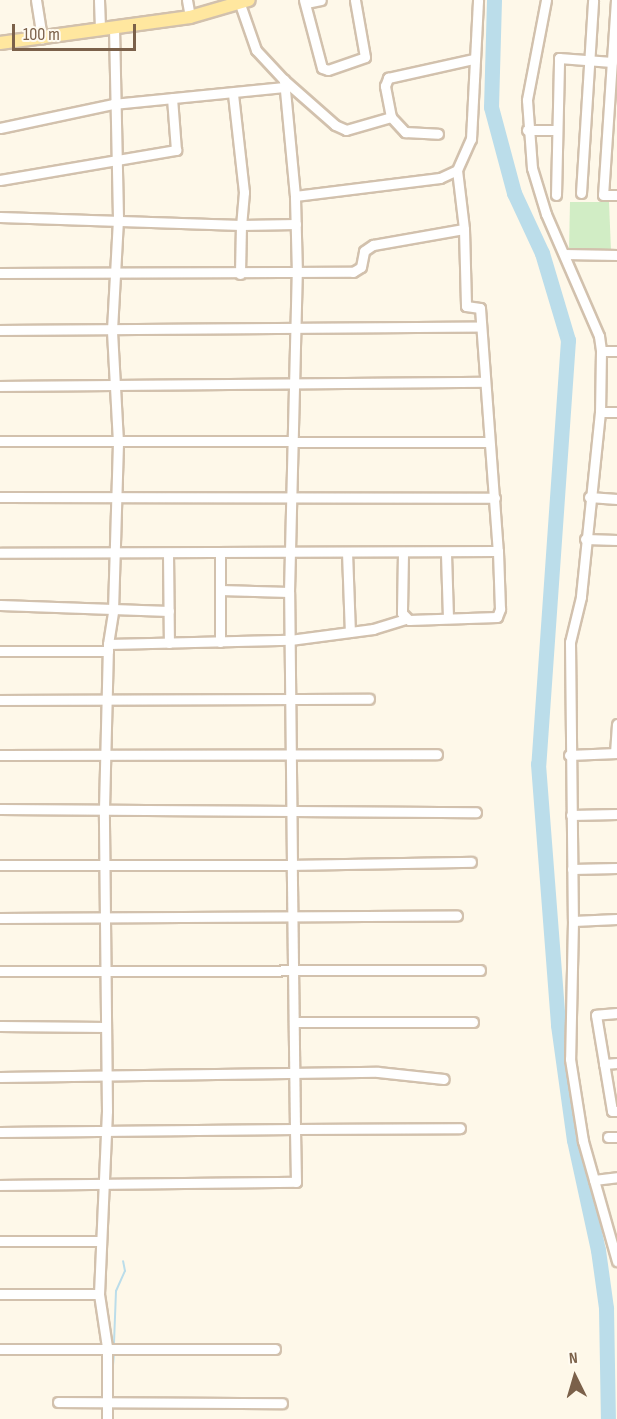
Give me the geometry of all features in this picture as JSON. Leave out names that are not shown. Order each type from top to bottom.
[{"type":"main road","points":[[0,43],[190,17],[244,2]]},
{"type":"street","points":[[36,0],[42,39]]},
{"type":"street","points":[[99,0],[100,30]]},
{"type":"street","points":[[187,0],[190,17]]},
{"type":"street","points":[[321,0],[305,1],[322,68],[328,70],[365,57],[355,0]]},
{"type":"street","points":[[0,651],[290,640],[350,632],[405,619],[500,614],[495,498],[480,308],[466,306],[464,229],[457,170],[471,139],[478,0]]},
{"type":"street","points":[[546,0],[532,67],[527,130],[532,168],[546,214],[599,336],[601,351],[600,412],[589,497],[581,597],[570,642],[569,755],[573,921],[570,1059],[594,1180],[617,1261]]},
{"type":"street","points":[[581,193],[593,0]]},
{"type":"street","points":[[616,0],[612,62],[614,89],[612,141],[603,195],[617,195]]},
{"type":"street","points":[[244,2],[256,50],[284,83],[340,129],[391,117]]},
{"type":"street","points":[[107,1419],[107,1347],[99,1294],[100,1241],[105,1185],[108,918],[104,809],[108,757],[108,647],[113,611],[118,442],[118,388],[112,330],[112,274],[118,218],[114,27]]},
{"type":"street","points":[[556,195],[555,130],[559,58],[612,62]]},
{"type":"street","points":[[438,134],[405,132],[391,117],[385,86],[388,78],[474,59]]},
{"type":"street","points":[[0,128],[114,104],[233,94],[284,83]]},
{"type":"street","points":[[0,1185],[296,1182],[294,916],[289,809],[289,592],[297,274],[289,104],[284,83]]},
{"type":"street","points":[[233,94],[244,192],[240,274]]},
{"type":"street","points":[[0,180],[176,150],[172,98]]},
{"type":"street","points":[[527,130],[555,130]]},
{"type":"street","points":[[295,196],[440,178],[457,170]]},
{"type":"street","points":[[0,217],[118,218],[242,225],[296,224]]},
{"type":"street","points":[[0,273],[297,274],[353,272],[361,267],[364,251],[373,245],[464,229]]},
{"type":"street","points":[[564,254],[617,255]]},
{"type":"street","points":[[0,330],[294,330],[481,327]]},
{"type":"street","points":[[601,351],[617,351]]},
{"type":"street","points":[[0,386],[118,388],[485,382]]},
{"type":"street","points":[[600,412],[617,412]]},
{"type":"street","points":[[0,441],[489,442]]},
{"type":"street","points":[[0,497],[495,498]]},
{"type":"street","points":[[589,497],[617,498]]},
{"type":"street","points":[[585,539],[617,540]]},
{"type":"street","points":[[0,553],[290,551],[446,554],[498,551]]},
{"type":"street","points":[[220,552],[220,642]]},
{"type":"street","points":[[347,552],[350,632]]},
{"type":"street","points":[[168,553],[169,643]]},
{"type":"street","points":[[403,553],[402,613],[405,619]]},
{"type":"street","points":[[446,554],[448,618]]},
{"type":"street","points":[[220,590],[289,592]]},
{"type":"street","points":[[0,605],[113,611],[169,611]]},
{"type":"street","points":[[0,700],[369,699]]},
{"type":"street","points":[[569,755],[616,753],[617,724]]},
{"type":"street","points":[[0,755],[108,757],[437,754]]},
{"type":"street","points":[[0,809],[289,809],[476,812]]},
{"type":"street","points":[[572,815],[617,814]]},
{"type":"street","points":[[0,865],[107,867],[471,862]]},
{"type":"street","points":[[572,869],[617,868]]},
{"type":"street","points":[[0,918],[458,916]]},
{"type":"street","points":[[573,921],[617,919]]},
{"type":"street","points":[[0,971],[293,968],[480,970]]},
{"type":"street","points":[[617,1013],[596,1015],[612,1111],[617,1111]]},
{"type":"street","points":[[294,1022],[473,1022]]},
{"type":"street","points":[[0,1026],[106,1027]]},
{"type":"street","points":[[604,1064],[617,1063]]},
{"type":"street","points":[[0,1077],[295,1075],[378,1072],[444,1079]]},
{"type":"street","points":[[0,1132],[105,1133],[460,1128]]},
{"type":"street","points":[[594,1180],[617,1177]]},
{"type":"street","points":[[605,1218],[617,1216]]},
{"type":"street","points":[[0,1241],[100,1241]]},
{"type":"street","points":[[0,1294],[99,1294]]},
{"type":"street","points":[[0,1349],[107,1347],[275,1349]]},
{"type":"street","points":[[58,1402],[282,1403]]},
{"type":"green space","points":[[570,202],[609,202],[611,251],[569,251]]},
{"type":"waterway","points":[[494,0],[491,107],[514,193],[542,253],[568,340],[538,764],[558,1025],[574,1140],[598,1250],[606,1308],[608,1419]]},
{"type":"waterway","points":[[114,1343],[116,1291],[125,1271],[123,1261]]},
{"type":"waterway","points":[[111,1388],[114,1352]]}]
